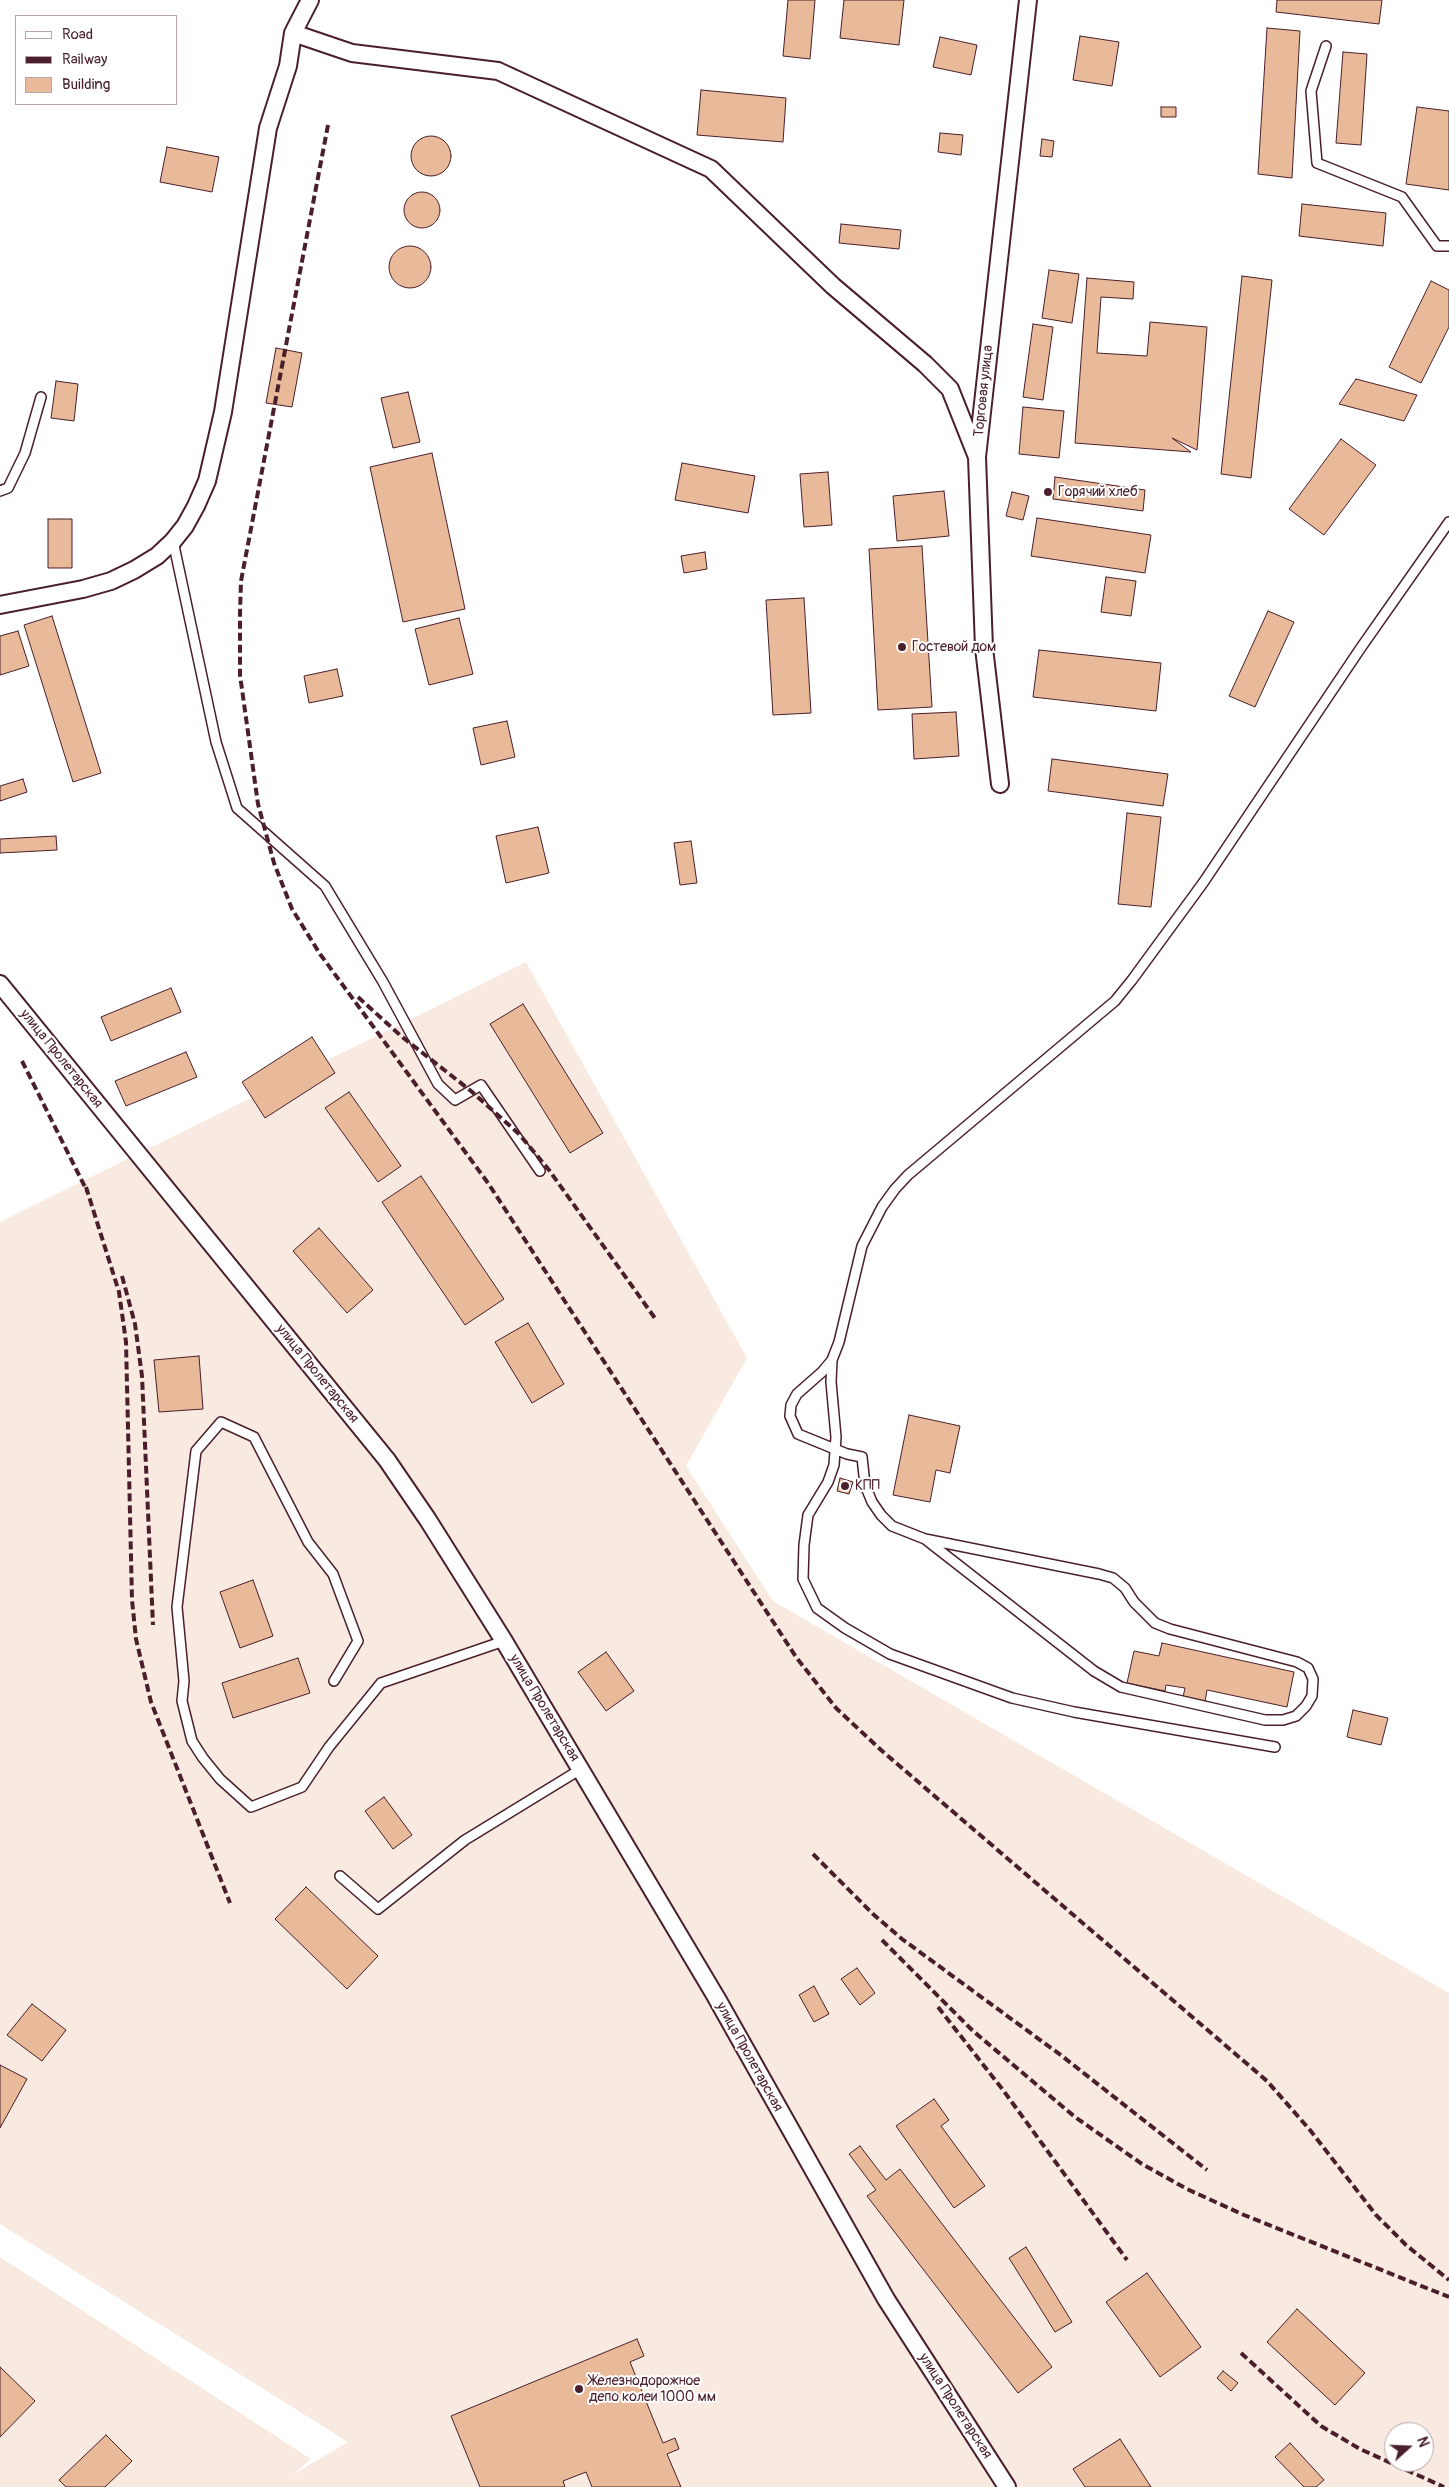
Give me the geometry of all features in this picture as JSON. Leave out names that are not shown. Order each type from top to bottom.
[{"type":"street","points":[[0,605],[83,589],[111,580],[157,556],[185,526],[196,506],[213,457],[223,412],[268,128],[288,66],[293,33],[310,0]]},
{"type":"street","name":"Торговая улица","points":[[1000,784],[984,648],[977,457],[1028,0]]},
{"type":"street","points":[[293,33],[352,53],[498,71],[711,169],[833,286],[925,364],[950,389],[977,457]]},
{"type":"street","name":"улица Пролетарская","points":[[0,984],[387,1460],[504,1641],[716,1996],[886,2299],[1007,2487]]},
{"type":"lane","points":[[1326,46],[1311,91],[1317,164],[1402,197],[1437,246],[1449,246]]},
{"type":"lane","points":[[0,491],[8,488],[26,453],[41,398]]},
{"type":"lane","points":[[925,1539],[1094,1671],[1121,1688],[1265,1720],[1283,1720],[1296,1716],[1306,1706],[1312,1696],[1313,1680],[1308,1668],[1297,1662],[1170,1629],[1155,1623],[1134,1602],[1125,1588],[1113,1578],[925,1539],[892,1526],[881,1515],[865,1485],[862,1456],[836,1449],[798,1434],[790,1416],[791,1405],[797,1394],[822,1372],[832,1360],[839,1342],[862,1246],[882,1207],[895,1189],[908,1175],[1109,1006],[1132,980],[1203,883],[1360,648],[1449,522]]},
{"type":"lane","points":[[173,541],[216,742],[237,808],[325,886],[383,982],[438,1084],[455,1100],[480,1085],[540,1171]]},
{"type":"lane","points":[[832,1360],[831,1382],[836,1449],[828,1482],[808,1515],[804,1545],[804,1579],[818,1608],[845,1628],[890,1654],[1025,1702],[1275,1747]]},
{"type":"lane","points":[[334,1681],[358,1641],[332,1574],[308,1542],[254,1437],[221,1422],[196,1451],[177,1607],[184,1681],[182,1701],[189,1734],[199,1752],[220,1779],[251,1807],[302,1787],[329,1747],[381,1683],[504,1641]]},
{"type":"lane","points":[[340,1876],[378,1909],[465,1840],[581,1769]]},
{"type":"shaded area","points":[[526,962],[747,1358],[686,1466],[773,1601],[1449,1993],[1449,2487],[0,2487],[0,2257],[311,2459],[292,2475],[348,2442],[0,2224],[0,1222]]},
{"type":"building","points":[[788,0],[815,0],[810,59],[783,56]]},
{"type":"building","points":[[844,0],[904,0],[899,45],[840,38]]},
{"type":"building","points":[[1277,0],[1382,0],[1379,24],[1276,12]]},
{"type":"building","points":[[1267,28],[1300,31],[1292,178],[1258,174]]},
{"type":"building","points":[[1080,36],[1119,42],[1112,86],[1073,80]]},
{"type":"building","points":[[940,37],[977,45],[971,75],[933,67]]},
{"type":"building","points":[[1343,52],[1367,54],[1361,145],[1336,143]]},
{"type":"building","points":[[701,90],[786,98],[783,142],[697,135]]},
{"type":"building","points":[[1161,107],[1176,107],[1176,117],[1161,117]]},
{"type":"building","points":[[1417,107],[1449,111],[1449,190],[1406,184]]},
{"type":"building","points":[[940,133],[963,135],[961,155],[938,152]]},
{"type":"building","points":[[435,136],[442,139],[448,145],[451,156],[450,164],[442,173],[435,176],[427,176],[420,173],[412,164],[411,152],[414,145],[423,137]]},
{"type":"building","points":[[1042,139],[1054,141],[1052,157],[1040,156]]},
{"type":"building","points":[[167,147],[219,157],[212,192],[160,182]]},
{"type":"building","points":[[422,192],[429,193],[435,197],[439,203],[439,217],[435,223],[429,227],[422,228],[415,227],[409,223],[405,217],[404,210],[405,203],[409,197],[415,193]]},
{"type":"building","points":[[1302,204],[1386,213],[1383,246],[1299,236]]},
{"type":"building","points":[[841,224],[901,230],[899,249],[839,243]]},
{"type":"building","points":[[414,246],[422,249],[428,255],[431,267],[428,279],[422,285],[406,288],[398,285],[392,279],[389,263],[392,255],[398,249]]},
{"type":"building","points":[[1049,270],[1079,274],[1072,323],[1042,318]]},
{"type":"building","points":[[1242,276],[1272,280],[1251,478],[1221,474]]},
{"type":"building","points":[[1087,278],[1134,282],[1133,299],[1101,297],[1097,353],[1147,356],[1150,322],[1207,327],[1197,450],[1172,438],[1191,452],[1075,443]]},
{"type":"building","points":[[1431,281],[1449,290],[1449,327],[1421,383],[1389,367]]},
{"type":"building","points":[[1033,324],[1053,327],[1043,400],[1023,397]]},
{"type":"building","points":[[276,348],[302,353],[292,407],[266,403]]},
{"type":"building","points":[[1356,379],[1417,395],[1404,421],[1339,404]]},
{"type":"building","points":[[56,381],[78,384],[74,421],[51,418]]},
{"type":"building","points":[[408,392],[420,442],[393,448],[381,398]]},
{"type":"building","points":[[1023,407],[1064,411],[1059,458],[1019,454]]},
{"type":"building","points":[[1341,439],[1376,465],[1324,535],[1289,509]]},
{"type":"building","points":[[432,453],[465,609],[403,622],[370,467]]},
{"type":"building","points":[[682,463],[755,476],[748,513],[675,500]]},
{"type":"building","points":[[828,472],[832,525],[804,527],[800,474]]},
{"type":"building","points":[[1055,477],[1145,490],[1143,511],[1053,499]]},
{"type":"building","points":[[944,491],[949,536],[897,541],[893,496]]},
{"type":"building","points":[[1012,492],[1029,496],[1023,520],[1006,516]]},
{"type":"building","points":[[1037,518],[1151,535],[1145,573],[1031,556]]},
{"type":"building","points":[[48,519],[72,519],[72,568],[48,568]]},
{"type":"building","points":[[922,546],[932,707],[878,710],[869,549]]},
{"type":"building","points":[[705,552],[707,569],[684,573],[681,556]]},
{"type":"building","points":[[1106,577],[1136,581],[1131,616],[1101,612]]},
{"type":"building","points":[[804,598],[811,713],[773,715],[766,600]]},
{"type":"building","points":[[1268,611],[1294,622],[1255,707],[1229,696]]},
{"type":"building","points":[[52,616],[101,773],[73,782],[24,625]]},
{"type":"building","points":[[459,618],[473,674],[429,685],[415,629]]},
{"type":"building","points":[[18,631],[29,666],[0,675],[0,636]]},
{"type":"building","points":[[1039,650],[1161,663],[1156,711],[1033,697]]},
{"type":"building","points":[[337,669],[343,696],[309,703],[304,676]]},
{"type":"building","points":[[956,712],[959,756],[914,759],[912,714]]},
{"type":"building","points":[[507,721],[515,757],[481,765],[473,728]]},
{"type":"building","points":[[1052,759],[1168,774],[1163,806],[1048,791]]},
{"type":"building","points":[[23,779],[27,792],[0,801],[0,786]]},
{"type":"building","points":[[1127,813],[1161,817],[1151,907],[1118,904]]},
{"type":"building","points":[[538,827],[549,873],[506,883],[496,836]]},
{"type":"building","points":[[56,836],[57,850],[0,853],[0,839]]},
{"type":"building","points":[[691,841],[697,883],[680,885],[674,843]]},
{"type":"building","points":[[171,988],[181,1012],[111,1041],[101,1017]]},
{"type":"building","points":[[523,1004],[603,1133],[570,1153],[490,1024]]},
{"type":"building","points":[[312,1037],[335,1073],[265,1118],[242,1082]]},
{"type":"building","points":[[186,1052],[197,1077],[126,1106],[115,1081]]},
{"type":"building","points":[[349,1092],[401,1166],[378,1182],[325,1108]]},
{"type":"building","points":[[421,1176],[504,1299],[465,1325],[382,1202]]},
{"type":"building","points":[[319,1228],[373,1290],[347,1313],[293,1251]]},
{"type":"building","points":[[528,1323],[564,1384],[532,1403],[495,1342]]},
{"type":"building","points":[[199,1356],[203,1409],[159,1412],[154,1360]]},
{"type":"building","points":[[909,1415],[960,1426],[950,1473],[936,1470],[930,1502],[893,1495]]},
{"type":"building","name":"КПП","points":[[840,1478],[853,1482],[849,1494],[837,1491]]},
{"type":"building","points":[[253,1580],[273,1636],[240,1648],[220,1592]]},
{"type":"building","points":[[1162,1643],[1294,1672],[1287,1707],[1207,1690],[1205,1702],[1183,1697],[1185,1688],[1166,1685],[1165,1691],[1127,1683],[1134,1651],[1159,1656]]},
{"type":"building","points":[[606,1652],[634,1691],[606,1711],[578,1672]]},
{"type":"building","points":[[298,1658],[310,1693],[233,1718],[222,1683]]},
{"type":"building","points":[[1353,1710],[1388,1718],[1381,1745],[1347,1737]]},
{"type":"building","points":[[384,1797],[412,1835],[393,1849],[365,1811]]},
{"type":"building","points":[[306,1887],[378,1956],[347,1989],[275,1919]]},
{"type":"building","points":[[857,1968],[875,1993],[860,2005],[841,1979]]},
{"type":"building","points":[[814,1986],[829,2014],[814,2022],[799,1995]]},
{"type":"building","points":[[32,2004],[66,2030],[42,2061],[7,2035]]},
{"type":"building","points":[[0,2065],[27,2079],[0,2128]]},
{"type":"building","points":[[934,2099],[949,2120],[941,2126],[985,2186],[954,2208],[896,2126]]},
{"type":"building","points":[[860,2146],[886,2180],[900,2169],[1052,2367],[1018,2393],[867,2196],[876,2190],[849,2154]]},
{"type":"building","points":[[1026,2247],[1072,2322],[1055,2332],[1009,2258]]},
{"type":"building","points":[[1147,2273],[1201,2347],[1160,2377],[1106,2302]]},
{"type":"building","points":[[1297,2309],[1365,2373],[1335,2405],[1267,2342]]},
{"type":"building","name":"Железнодорожное депо колеи 1000 мм","points":[[637,2339],[644,2356],[630,2362],[663,2443],[675,2438],[679,2449],[667,2454],[681,2487],[592,2487],[586,2472],[563,2481],[565,2487],[480,2487],[451,2416]]},
{"type":"building","points":[[0,2367],[35,2401],[0,2437]]},
{"type":"building","points":[[1223,2371],[1238,2383],[1231,2391],[1217,2378]]},
{"type":"building","points":[[106,2435],[132,2461],[105,2487],[66,2487],[59,2480]]},
{"type":"building","points":[[1120,2439],[1151,2487],[1085,2487],[1073,2469]]},
{"type":"building","points":[[1290,2443],[1324,2480],[1316,2487],[1304,2487],[1275,2457]]},
{"type":"railway","points":[[328,125],[241,581],[240,675],[258,804],[274,863],[292,909],[320,954],[488,1183],[796,1657],[836,1708],[881,1750],[1267,2081],[1310,2130],[1376,2215],[1406,2245],[1449,2280]]},
{"type":"railway","points":[[358,997],[401,1036],[471,1091],[519,1134],[549,1170],[657,1321]]},
{"type":"railway","points":[[22,1061],[88,1193]]},
{"type":"railway","points":[[86,1187],[119,1292],[126,1342],[132,1600],[136,1639],[151,1702],[230,1903]]},
{"type":"railway","points":[[122,1276],[135,1324],[142,1376],[153,1625]]},
{"type":"railway","points":[[813,1854],[873,1914],[902,1939],[1062,2056],[1207,2170]]},
{"type":"railway","points":[[882,1940],[973,2031],[1075,2117],[1142,2164],[1187,2189],[1244,2215],[1449,2297]]},
{"type":"railway","points":[[938,2007],[1003,2090],[1127,2260]]},
{"type":"railway","points":[[1241,2353],[1321,2426],[1360,2449],[1444,2487]]},
{"type":"place","name":"Горячий хлеб","points":[[1048,492]]},
{"type":"place","name":"Гостевой дом","points":[[902,647]]},
{"type":"place","name":"КПП","points":[[845,1486]]},
{"type":"place","name":"Железнодорожное депо колеи 1000 мм","points":[[579,2389]]}]
